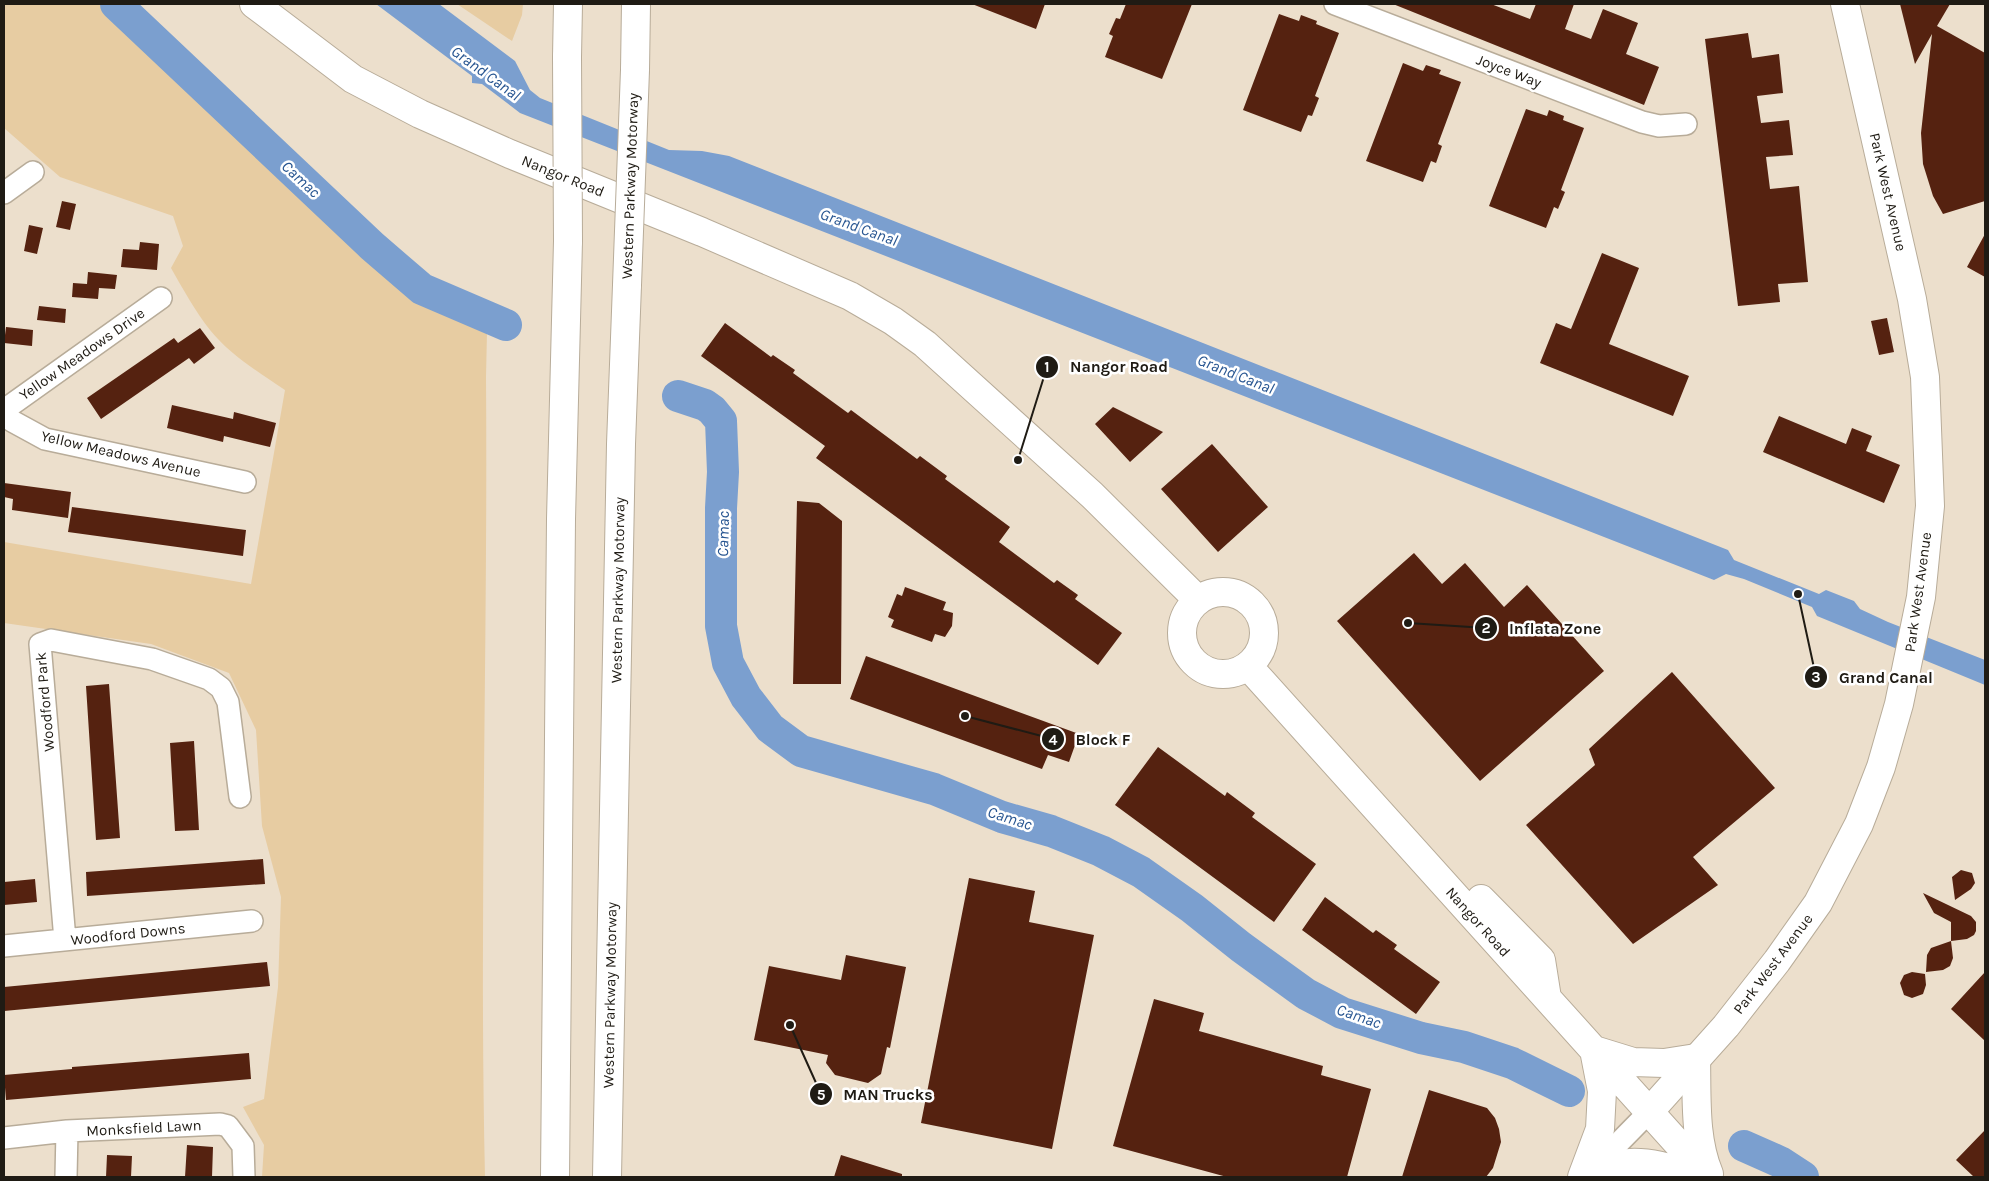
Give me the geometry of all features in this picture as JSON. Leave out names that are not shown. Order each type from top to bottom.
[{"type":"main road","name":"Nangor Road","points":[[254,4],[353,79],[420,114],[510,154],[702,232],[850,296],[893,321],[925,344],[1092,495],[1198,600]]},
{"type":"main road","points":[[555,1177],[561,519],[568,241],[568,4]]},
{"type":"main road","name":"Western Parkway Motorway","points":[[607,1177],[620,444],[636,4]]},
{"type":"main road","name":"Park West Avenue","points":[[1649,1112],[1726,1026],[1754,991],[1818,902],[1859,824],[1881,767],[1900,704],[1921,597],[1930,506],[1925,377],[1912,299],[1845,4]]},
{"type":"main road","points":[[1234,593],[1246,598],[1255,607],[1262,618],[1263,644],[1257,656],[1248,666],[1235,672],[1221,674],[1207,670],[1195,662],[1187,651],[1183,638],[1183,624],[1189,611],[1198,600],[1209,594],[1234,593]]},
{"type":"main road","name":"Nangor Road","points":[[1248,666],[1438,877],[1475,893],[1541,960],[1547,998],[1594,1050]]},
{"type":"main road","points":[[1594,1050],[1633,1062],[1664,1063],[1696,1058],[1697,1112],[1702,1157],[1710,1177]]},
{"type":"main road","points":[[1594,1050],[1710,1177]]},
{"type":"main road","points":[[1583,1177],[1600,1129],[1602,1091],[1594,1050]]},
{"type":"main road","points":[[1591,1177],[1619,1164],[1637,1163],[1678,1170],[1698,1177]]},
{"type":"street","name":"Joyce Way","points":[[1335,4],[1634,119],[1659,126],[1686,124]]},
{"type":"street","points":[[4,193],[33,172]]},
{"type":"street","name":"Yellow Meadows Drive","points":[[4,410],[161,298]]},
{"type":"street","name":"Yellow Meadows Avenue","points":[[4,410],[12,420],[45,439],[245,482]]},
{"type":"street","name":"Woodford Park","points":[[65,940],[40,644],[51,640],[152,659],[210,679],[221,688],[228,702],[240,797]]},
{"type":"street","name":"Woodford Downs","points":[[4,946],[252,921]]},
{"type":"street","points":[[1583,1177],[1649,1112]]},
{"type":"street","name":"Monksfield Lawn","points":[[4,1138],[67,1132],[220,1124],[228,1126],[243,1146],[244,1177]]},
{"type":"street","points":[[66,1177],[67,1132]]},
{"type":"shaded area","points":[[4,4],[107,4],[401,279],[420,294],[499,328],[487,332],[486,377],[483,877],[485,1177],[262,1177],[264,1145],[243,1107],[264,1099],[278,987],[281,897],[262,826],[256,730],[229,673],[151,644],[4,623],[4,542],[251,584],[285,390],[227,348],[210,330],[194,308],[171,268],[183,246],[173,216],[60,177],[4,128]]},
{"type":"shaded area","points":[[457,4],[523,4],[522,15],[512,41]]},
{"type":"water","points":[[376,4],[439,4],[515,61],[530,90],[540,98],[669,150],[702,151],[729,156],[1728,550],[1734,560],[1819,594],[1826,590],[1854,601],[1860,609],[1888,622],[1985,660],[1985,685],[1817,616],[1812,607],[1744,579],[1726,574],[1714,580],[520,113],[482,84],[472,83],[472,76]]},
{"type":"building","points":[[972,4],[1045,4],[1036,29]]},
{"type":"building","points":[[1126,4],[1192,4],[1162,79],[1105,57],[1113,36],[1109,34],[1116,18],[1120,19]]},
{"type":"building","points":[[1393,4],[1491,4],[1530,19],[1536,4],[1574,4],[1565,29],[1591,39],[1603,9],[1638,23],[1626,54],[1659,67],[1644,105]]},
{"type":"building","points":[[1900,4],[1950,4],[1937,26],[1985,53],[1985,201],[1943,214],[1933,196],[1923,164],[1921,133],[1932,34],[1915,64]]},
{"type":"building","points":[[1279,14],[1299,21],[1301,15],[1317,21],[1316,24],[1339,33],[1315,96],[1319,98],[1312,116],[1308,115],[1301,132],[1243,110]]},
{"type":"building","points":[[1748,33],[1752,58],[1779,54],[1783,93],[1757,96],[1761,123],[1789,120],[1793,155],[1766,157],[1770,189],[1799,186],[1808,282],[1778,284],[1780,302],[1738,306],[1705,39]]},
{"type":"building","points":[[1403,63],[1423,71],[1426,65],[1441,70],[1439,74],[1461,82],[1438,144],[1442,146],[1436,163],[1431,161],[1423,182],[1366,161]]},
{"type":"building","points":[[1526,109],[1547,116],[1549,110],[1564,116],[1563,120],[1584,128],[1561,190],[1565,192],[1558,209],[1554,207],[1546,228],[1489,206]]},
{"type":"building","points":[[62,201],[76,204],[70,230],[56,227]]},
{"type":"building","points":[[29,225],[43,228],[37,254],[24,251]]},
{"type":"building","points":[[1985,234],[1985,277],[1967,267]]},
{"type":"building","points":[[140,242],[159,244],[157,270],[121,267],[123,249],[139,250]]},
{"type":"building","points":[[1602,253],[1639,268],[1609,344],[1689,376],[1673,416],[1540,363],[1556,323],[1571,329]]},
{"type":"building","points":[[88,272],[117,275],[115,289],[99,288],[98,299],[72,297],[73,283],[87,284]]},
{"type":"building","points":[[39,306],[66,309],[65,323],[37,320]]},
{"type":"building","points":[[1887,318],[1894,352],[1879,355],[1871,321]]},
{"type":"building","points":[[725,323],[771,357],[773,355],[795,370],[793,373],[848,413],[851,410],[917,459],[920,456],[947,476],[945,479],[1010,527],[999,542],[1054,583],[1057,580],[1078,595],[1075,599],[1122,633],[1098,665],[816,458],[825,446],[701,356]]},
{"type":"building","points":[[6,327],[33,330],[32,346],[4,343]]},
{"type":"building","points":[[200,328],[215,348],[194,364],[189,358],[101,419],[87,398],[174,338],[178,343]]},
{"type":"building","points":[[172,405],[233,419],[234,412],[276,423],[270,447],[224,436],[223,442],[167,428]]},
{"type":"building","points":[[1113,407],[1163,432],[1130,462],[1095,424]]},
{"type":"building","points":[[1779,416],[1846,444],[1852,428],[1872,436],[1866,451],[1900,465],[1884,503],[1763,452]]},
{"type":"building","points":[[1212,444],[1268,507],[1218,552],[1161,489]]},
{"type":"building","points":[[4,483],[71,492],[68,518],[12,510],[13,499],[4,497]]},
{"type":"building","points":[[797,501],[819,503],[842,521],[841,684],[793,684]]},
{"type":"building","points":[[72,507],[246,530],[243,556],[68,532]]},
{"type":"building","points":[[1414,553],[1442,584],[1465,563],[1504,607],[1527,585],[1604,671],[1480,781],[1337,621]]},
{"type":"building","points":[[905,587],[946,602],[943,610],[953,613],[952,626],[945,637],[935,634],[932,642],[891,627],[894,620],[888,617],[897,594],[902,596]]},
{"type":"building","points":[[866,656],[1079,734],[1069,762],[1048,755],[1042,769],[850,699]]},
{"type":"building","points":[[1672,672],[1775,788],[1693,857],[1718,885],[1633,944],[1526,825],[1595,765],[1589,749]]},
{"type":"building","points":[[109,684],[120,838],[96,840],[86,686]]},
{"type":"building","points":[[194,741],[199,830],[175,831],[170,743]]},
{"type":"building","points":[[1158,747],[1225,796],[1227,792],[1255,813],[1252,817],[1316,864],[1274,922],[1115,805]]},
{"type":"building","points":[[263,859],[265,884],[87,896],[86,872]]},
{"type":"building","points":[[1961,870],[1972,873],[1975,883],[1971,889],[1955,900],[1952,877]]},
{"type":"building","points":[[969,878],[1035,891],[1029,922],[1094,935],[1052,1149],[921,1123]]},
{"type":"building","points":[[35,879],[37,902],[4,905],[4,882]]},
{"type":"building","points":[[1923,893],[1971,916],[1976,922],[1974,935],[1967,939],[1951,941],[1951,922],[1934,913]]},
{"type":"building","points":[[1325,897],[1373,933],[1376,930],[1397,945],[1394,949],[1440,982],[1416,1014],[1302,930]]},
{"type":"building","points":[[1951,941],[1953,958],[1950,966],[1943,970],[1926,972],[1927,955],[1931,948]]},
{"type":"building","points":[[846,955],[906,967],[890,1048],[887,1047],[881,1074],[868,1083],[835,1075],[826,1063],[828,1055],[754,1040],[769,966],[841,980]]},
{"type":"building","points":[[267,962],[270,986],[4,1011],[4,987]]},
{"type":"building","points":[[1912,972],[1925,974],[1926,985],[1923,994],[1912,998],[1904,995],[1900,983],[1904,975]]},
{"type":"building","points":[[1985,972],[1985,1041],[1951,1009]]},
{"type":"building","points":[[1154,999],[1204,1013],[1199,1031],[1323,1066],[1321,1075],[1371,1089],[1347,1177],[1227,1177],[1113,1146]]},
{"type":"building","points":[[249,1053],[251,1079],[6,1100],[4,1075],[72,1069],[72,1067]]},
{"type":"building","points":[[1429,1090],[1487,1108],[1495,1118],[1501,1142],[1493,1168],[1486,1177],[1402,1177]]},
{"type":"building","points":[[1985,1130],[1985,1177],[1974,1177],[1956,1160]]},
{"type":"building","points":[[187,1145],[213,1147],[212,1177],[185,1177]]},
{"type":"building","points":[[107,1155],[132,1156],[131,1177],[106,1177]]},
{"type":"building","points":[[841,1155],[902,1174],[902,1177],[834,1177]]},
{"type":"waterway","name":"Camac","points":[[116,4],[372,246],[422,289],[506,325]]},
{"type":"waterway","name":"Camac","points":[[678,396],[705,405],[721,421],[723,472],[721,508],[721,626],[728,663],[746,697],[770,728],[801,751],[934,789],[1002,817],[1051,831],[1101,851],[1141,872],[1306,994],[1342,1013],[1421,1038],[1464,1047],[1512,1063],[1569,1091]]},
{"type":"waterway","name":"Camac","points":[[1744,1146],[1780,1162],[1803,1177]]},
{"type":"place","name":"Nangor Road","points":[[1018,460]]},
{"type":"place","name":"Grand Canal","points":[[1798,594]]},
{"type":"place","name":"Inflata Zone","points":[[1408,623]]},
{"type":"place","name":"Block F","points":[[965,716]]},
{"type":"place","name":"MAN Trucks","points":[[790,1025]]}]
